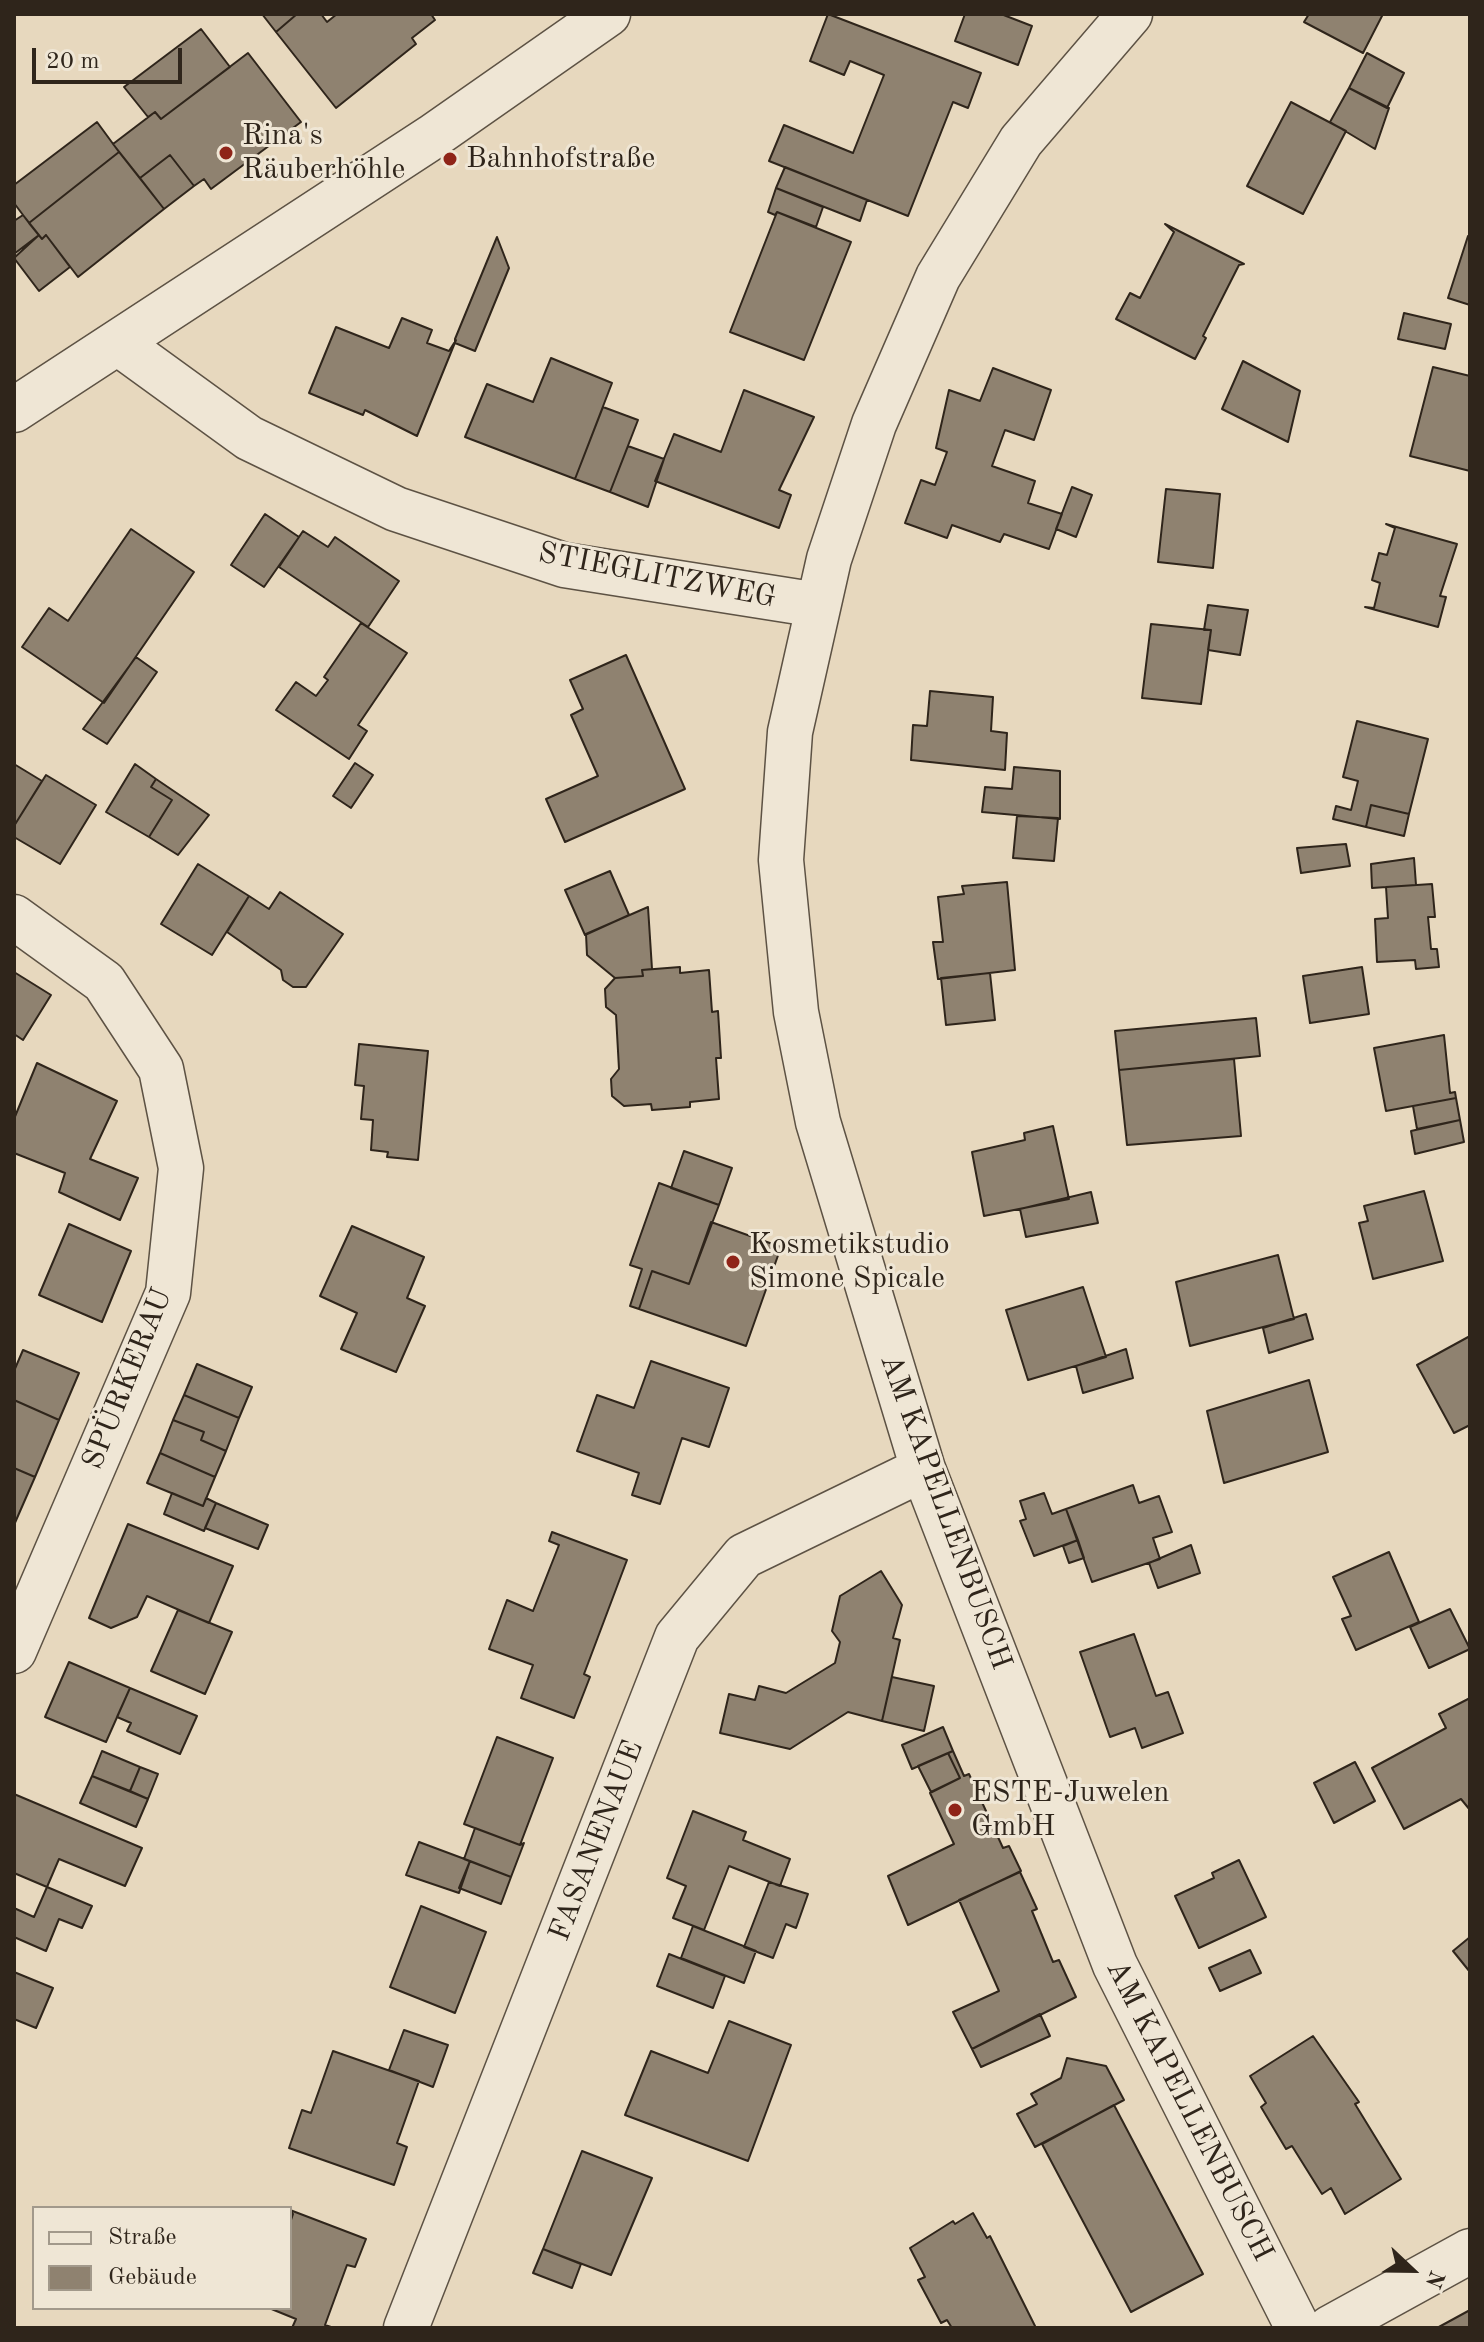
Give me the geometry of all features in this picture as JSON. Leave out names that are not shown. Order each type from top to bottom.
[{"type":"street","points":[[14,410],[432,137],[608,14]]},
{"type":"street","name":"AM KAPELLENBUSCH","points":[[1130,14],[1021,141],[938,277],[874,424],[829,559],[790,732],[781,860],[796,1012],[818,1122],[923,1469],[1115,1965],[1298,2328]]},
{"type":"street","name":"STIEGLITZWEG","points":[[118,343],[249,438],[396,509],[564,565],[818,605]]},
{"type":"street","name":"SPÜRKERAU","points":[[14,917],[104,982],[161,1069],[181,1168],[168,1293],[14,1651]]},
{"type":"street","name":"FASANENAUE","points":[[406,2328],[677,1637],[744,1556],[923,1469]]},
{"type":"street","points":[[1330,2328],[1470,2251]]},
{"type":"building","points":[[262,14],[297,14],[276,32]]},
{"type":"building","points":[[297,14],[321,14],[327,22],[337,14],[431,14],[435,20],[412,38],[416,44],[336,108],[276,32]]},
{"type":"building","points":[[828,14],[981,73],[968,108],[953,102],[908,216],[769,161],[784,125],[853,153],[884,75],[850,61],[844,75],[810,61]]},
{"type":"building","points":[[965,14],[1001,14],[1032,26],[1018,65],[955,41]]},
{"type":"building","points":[[1309,14],[1383,14],[1363,53],[1304,22]]},
{"type":"building","points":[[201,29],[230,67],[161,119],[155,112],[148,117],[124,87]]},
{"type":"building","points":[[248,53],[301,122],[211,189],[204,179],[194,186],[170,155],[140,178],[113,144],[155,112],[161,119]]},
{"type":"building","points":[[1367,53],[1404,73],[1387,108],[1349,88]]},
{"type":"building","points":[[1349,88],[1389,108],[1375,149],[1330,122]]},
{"type":"building","points":[[1291,102],[1346,131],[1303,214],[1247,186]]},
{"type":"building","points":[[97,122],[119,152],[29,223],[14,203],[14,185]]},
{"type":"building","points":[[119,152],[164,209],[78,277],[46,235],[42,239],[29,223]]},
{"type":"building","points":[[170,155],[194,186],[164,209],[140,178]]},
{"type":"building","points":[[785,167],[867,200],[860,221],[776,188]]},
{"type":"building","points":[[776,188],[823,207],[816,227],[777,212],[775,215],[768,212]]},
{"type":"building","points":[[777,212],[851,242],[804,360],[730,332]]},
{"type":"building","points":[[23,215],[39,235],[14,254],[14,221]]},
{"type":"building","points":[[1165,224],[1244,264],[1239,265],[1203,336],[1206,338],[1195,359],[1116,319],[1130,293],[1140,298],[1174,232]]},
{"type":"building","points":[[39,235],[42,239],[46,235],[70,267],[39,291],[14,258]]},
{"type":"building","points":[[497,237],[509,268],[475,351],[455,343],[455,339]]},
{"type":"building","points":[[1470,237],[1470,305],[1448,298]]},
{"type":"building","points":[[1404,313],[1451,324],[1445,349],[1398,339]]},
{"type":"building","points":[[402,318],[432,330],[427,343],[449,351],[456,340],[417,436],[365,410],[363,415],[309,393],[336,327],[389,348]]},
{"type":"building","points":[[551,358],[612,383],[575,479],[465,437],[487,384],[533,402]]},
{"type":"building","points":[[1243,361],[1300,391],[1288,442],[1222,409]]},
{"type":"building","points":[[1433,367],[1470,376],[1470,471],[1410,456]]},
{"type":"building","points":[[993,368],[1051,390],[1034,440],[1005,430],[992,466],[1035,481],[1028,503],[1062,514],[1049,549],[1004,534],[1000,542],[952,525],[947,538],[905,523],[921,480],[935,485],[947,452],[936,448],[949,390],[980,401]]},
{"type":"building","points":[[744,390],[814,417],[779,490],[791,495],[779,528],[655,481],[674,434],[721,452]]},
{"type":"building","points":[[603,407],[638,420],[610,492],[575,479]]},
{"type":"building","points":[[628,446],[664,459],[648,507],[610,492]]},
{"type":"building","points":[[1072,487],[1092,495],[1076,537],[1056,529]]},
{"type":"building","points":[[1166,489],[1220,494],[1213,568],[1158,562]]},
{"type":"building","points":[[265,514],[299,537],[264,587],[231,565]]},
{"type":"building","points":[[1386,524],[1457,544],[1440,596],[1446,597],[1438,627],[1365,607],[1374,608],[1380,583],[1372,580],[1379,553],[1387,555],[1395,528]]},
{"type":"building","points":[[131,529],[194,572],[104,703],[22,647],[49,608],[68,621]]},
{"type":"building","points":[[303,531],[328,547],[335,537],[399,581],[368,627],[279,567]]},
{"type":"building","points":[[1208,605],[1248,610],[1240,655],[1208,650],[1211,630],[1204,630]]},
{"type":"building","points":[[361,623],[407,653],[358,725],[367,731],[349,759],[276,710],[296,682],[316,696],[328,680],[324,677]]},
{"type":"building","points":[[1151,624],[1211,630],[1201,704],[1142,698]]},
{"type":"building","points":[[626,655],[685,789],[565,842],[546,799],[598,776],[571,715],[583,709],[570,680]]},
{"type":"building","points":[[136,657],[157,672],[107,744],[83,729]]},
{"type":"building","points":[[930,691],[993,697],[991,731],[1007,733],[1005,770],[911,760],[913,725],[927,726]]},
{"type":"building","points":[[1357,721],[1428,739],[1409,814],[1371,805],[1366,827],[1333,819],[1336,806],[1351,810],[1358,781],[1343,777]]},
{"type":"building","points":[[355,763],[373,775],[351,808],[333,796]]},
{"type":"building","points":[[14,764],[42,781],[14,826]]},
{"type":"building","points":[[135,764],[156,779],[151,787],[172,800],[149,837],[106,812]]},
{"type":"building","points":[[1014,767],[1060,771],[1060,819],[982,812],[985,787],[1012,789]]},
{"type":"building","points":[[46,775],[96,805],[60,864],[14,837],[14,826]]},
{"type":"building","points":[[156,779],[209,815],[178,855],[149,837],[172,800],[151,787]]},
{"type":"building","points":[[1371,805],[1409,814],[1404,836],[1366,827]]},
{"type":"building","points":[[1017,816],[1058,818],[1054,861],[1013,858]]},
{"type":"building","points":[[1346,844],[1350,866],[1301,873],[1297,848]]},
{"type":"building","points":[[1414,858],[1416,885],[1372,888],[1371,864]]},
{"type":"building","points":[[198,864],[249,896],[212,955],[161,924]]},
{"type":"building","points":[[610,871],[629,915],[585,935],[565,890]]},
{"type":"building","points":[[1007,882],[1015,970],[938,979],[933,942],[943,942],[938,897],[964,894],[962,886]]},
{"type":"building","points":[[1432,884],[1435,917],[1428,917],[1431,949],[1437,949],[1439,967],[1416,969],[1415,960],[1377,962],[1375,919],[1388,918],[1386,887]]},
{"type":"building","points":[[280,892],[343,934],[306,987],[293,987],[283,980],[281,970],[227,932],[249,896],[269,909]]},
{"type":"building","points":[[648,907],[652,969],[642,970],[643,976],[615,978],[587,955],[586,934]]},
{"type":"building","points":[[680,967],[680,973],[709,970],[712,1012],[718,1011],[721,1058],[716,1058],[719,1099],[690,1102],[690,1107],[652,1110],[651,1104],[624,1106],[612,1096],[611,1079],[619,1069],[616,1015],[606,1007],[605,989],[615,978],[643,976],[642,970]]},
{"type":"building","points":[[1362,967],[1369,1014],[1310,1023],[1303,976]]},
{"type":"building","points":[[14,972],[51,995],[23,1040],[14,1034]]},
{"type":"building","points":[[990,973],[995,1020],[946,1025],[941,978]]},
{"type":"building","points":[[1256,1018],[1260,1056],[1119,1070],[1115,1031]]},
{"type":"building","points":[[1444,1035],[1450,1093],[1455,1092],[1456,1098],[1386,1111],[1374,1048]]},
{"type":"building","points":[[359,1044],[428,1051],[418,1160],[387,1157],[388,1152],[371,1150],[373,1120],[361,1119],[364,1086],[355,1085]]},
{"type":"building","points":[[1234,1059],[1241,1136],[1127,1145],[1119,1070]]},
{"type":"building","points":[[37,1063],[117,1101],[90,1159],[138,1178],[120,1220],[59,1192],[65,1173],[14,1153],[14,1119]]},
{"type":"building","points":[[1456,1098],[1460,1120],[1417,1129],[1413,1106]]},
{"type":"building","points":[[1460,1120],[1464,1142],[1415,1154],[1411,1131]]},
{"type":"building","points":[[1053,1126],[1069,1199],[984,1216],[972,1152],[1025,1140],[1024,1133]]},
{"type":"building","points":[[684,1151],[732,1168],[719,1205],[671,1188]]},
{"type":"building","points":[[659,1183],[719,1205],[689,1284],[652,1271],[639,1309],[630,1306],[642,1269],[630,1265]]},
{"type":"building","points":[[1424,1191],[1443,1261],[1373,1279],[1359,1223],[1368,1221],[1364,1206]]},
{"type":"building","points":[[1091,1192],[1098,1223],[1026,1237],[1020,1209]]},
{"type":"building","points":[[711,1222],[781,1247],[746,1346],[639,1309],[652,1271],[689,1284]]},
{"type":"building","points":[[69,1224],[131,1251],[102,1322],[39,1295]]},
{"type":"building","points":[[352,1226],[424,1257],[407,1298],[425,1306],[396,1372],[341,1349],[357,1313],[320,1296]]},
{"type":"building","points":[[1278,1255],[1294,1319],[1190,1346],[1176,1282]]},
{"type":"building","points":[[1083,1287],[1106,1357],[1028,1380],[1006,1310]]},
{"type":"building","points":[[1306,1314],[1313,1339],[1269,1353],[1263,1328]]},
{"type":"building","points":[[1470,1336],[1470,1425],[1454,1433],[1417,1365]]},
{"type":"building","points":[[1126,1349],[1133,1378],[1083,1393],[1076,1366]]},
{"type":"building","points":[[23,1350],[79,1373],[59,1420],[14,1400],[14,1371]]},
{"type":"building","points":[[651,1361],[729,1388],[709,1447],[682,1438],[660,1504],[632,1495],[639,1473],[577,1451],[597,1395],[634,1408]]},
{"type":"building","points":[[197,1364],[252,1387],[239,1418],[184,1395]]},
{"type":"building","points":[[1309,1380],[1328,1452],[1224,1483],[1207,1411]]},
{"type":"building","points":[[184,1395],[239,1418],[226,1451],[201,1440],[204,1432],[173,1420]]},
{"type":"building","points":[[14,1400],[59,1420],[35,1477],[14,1468]]},
{"type":"building","points":[[173,1420],[204,1432],[201,1440],[226,1451],[215,1477],[160,1453]]},
{"type":"building","points":[[160,1453],[215,1477],[203,1506],[147,1483]]},
{"type":"building","points":[[14,1468],[35,1477],[14,1525]]},
{"type":"building","points":[[1133,1485],[1139,1503],[1159,1496],[1172,1532],[1153,1538],[1160,1559],[1092,1582],[1066,1509]]},
{"type":"building","points":[[172,1493],[203,1506],[206,1498],[216,1503],[204,1531],[164,1514]]},
{"type":"building","points":[[1044,1493],[1052,1514],[1066,1509],[1078,1540],[1034,1556],[1020,1521],[1026,1519],[1020,1501]]},
{"type":"building","points":[[216,1503],[268,1525],[258,1549],[205,1528]]},
{"type":"building","points":[[128,1524],[233,1566],[209,1623],[147,1596],[137,1617],[111,1628],[89,1618]]},
{"type":"building","points":[[552,1532],[627,1560],[584,1674],[590,1677],[574,1718],[521,1698],[533,1665],[489,1649],[507,1600],[533,1611],[559,1545],[549,1541]]},
{"type":"building","points":[[1078,1540],[1084,1558],[1069,1563],[1063,1546]]},
{"type":"building","points":[[1191,1545],[1200,1573],[1158,1588],[1149,1563]]},
{"type":"building","points":[[1389,1552],[1419,1622],[1356,1650],[1342,1619],[1351,1616],[1333,1577]]},
{"type":"building","points":[[881,1571],[902,1605],[893,1638],[900,1640],[882,1721],[848,1712],[790,1749],[720,1733],[729,1694],[755,1700],[759,1686],[786,1693],[835,1663],[840,1642],[832,1631],[840,1596]]},
{"type":"building","points":[[1450,1609],[1470,1649],[1429,1668],[1410,1627]]},
{"type":"building","points":[[178,1610],[232,1632],[205,1694],[151,1671]]},
{"type":"building","points":[[1134,1634],[1156,1696],[1168,1692],[1183,1733],[1142,1748],[1135,1728],[1110,1737],[1080,1652]]},
{"type":"building","points":[[69,1662],[130,1688],[106,1742],[45,1717]]},
{"type":"building","points":[[892,1677],[934,1686],[924,1731],[882,1721]]},
{"type":"building","points":[[130,1688],[197,1716],[180,1754],[127,1731],[131,1723],[117,1717]]},
{"type":"building","points":[[1470,1698],[1470,1810],[1461,1799],[1404,1829],[1372,1768],[1446,1728],[1439,1714]]},
{"type":"building","points":[[943,1727],[953,1751],[912,1769],[902,1745]]},
{"type":"building","points":[[497,1737],[553,1758],[520,1845],[464,1824]]},
{"type":"building","points":[[102,1751],[140,1767],[130,1791],[92,1776]]},
{"type":"building","points":[[953,1751],[964,1776],[969,1774],[1003,1848],[1009,1846],[1021,1871],[908,1925],[888,1876],[954,1844],[930,1793],[960,1778],[948,1753]]},
{"type":"building","points":[[948,1753],[960,1778],[931,1792],[918,1766]]},
{"type":"building","points":[[1355,1762],[1375,1801],[1334,1823],[1314,1783]]},
{"type":"building","points":[[140,1767],[158,1774],[148,1799],[130,1791]]},
{"type":"building","points":[[92,1776],[148,1799],[136,1827],[80,1803]]},
{"type":"building","points":[[14,1794],[142,1848],[125,1886],[59,1859],[47,1887],[14,1873]]},
{"type":"building","points":[[693,1811],[746,1832],[743,1840],[790,1859],[780,1886],[729,1866],[704,1930],[673,1918],[686,1886],[667,1878]]},
{"type":"building","points":[[475,1828],[520,1845],[524,1843],[511,1877],[464,1859]]},
{"type":"building","points":[[419,1842],[470,1861],[459,1893],[406,1875]]},
{"type":"building","points":[[1239,1860],[1266,1917],[1199,1948],[1175,1896],[1214,1878],[1212,1873]]},
{"type":"building","points":[[470,1861],[511,1877],[501,1904],[459,1888]]},
{"type":"building","points":[[1020,1872],[1037,1909],[1032,1911],[1053,1962],[1059,1960],[1076,1997],[972,2049],[953,2012],[999,1991],[959,1900]]},
{"type":"building","points":[[769,1882],[808,1894],[796,1928],[786,1924],[773,1958],[744,1947]]},
{"type":"building","points":[[47,1887],[92,1906],[82,1928],[59,1919],[46,1951],[14,1937],[14,1908],[34,1917]]},
{"type":"building","points":[[421,1906],[486,1932],[455,2013],[390,1987]]},
{"type":"building","points":[[693,1926],[756,1951],[744,1983],[681,1958]]},
{"type":"building","points":[[1470,1937],[1470,1972],[1453,1951]]},
{"type":"building","points":[[1250,1950],[1261,1973],[1220,1991],[1209,1968]]},
{"type":"building","points":[[669,1954],[725,1976],[713,2008],[657,1986]]},
{"type":"building","points":[[14,1972],[53,1988],[36,2028],[14,2019]]},
{"type":"building","points":[[1040,2014],[1050,2036],[981,2067],[972,2049]]},
{"type":"building","points":[[729,2021],[791,2045],[748,2161],[625,2115],[651,2051],[708,2073]]},
{"type":"building","points":[[404,2030],[448,2045],[433,2087],[389,2070]]},
{"type":"building","points":[[1313,2036],[1359,2102],[1355,2104],[1401,2179],[1345,2214],[1331,2188],[1322,2194],[1292,2146],[1286,2149],[1261,2107],[1266,2103],[1250,2076]]},
{"type":"building","points":[[333,2051],[419,2081],[397,2143],[407,2147],[394,2185],[289,2148],[302,2110],[311,2113]]},
{"type":"building","points":[[1067,2058],[1106,2066],[1124,2100],[1035,2147],[1017,2114],[1037,2104],[1031,2094],[1061,2078]]},
{"type":"building","points":[[1114,2105],[1203,2274],[1131,2312],[1042,2144]]},
{"type":"building","points":[[582,2151],[652,2178],[611,2275],[543,2249]]},
{"type":"building","points":[[292,2211],[366,2239],[355,2267],[347,2265],[325,2325],[334,2328],[292,2328],[296,2319],[274,2310],[292,2310]]},
{"type":"building","points":[[973,2213],[987,2238],[990,2236],[1036,2328],[952,2328],[947,2320],[941,2323],[918,2280],[925,2277],[910,2248],[953,2221],[955,2224]]},
{"type":"building","points":[[543,2249],[581,2264],[572,2288],[533,2273]]},
{"type":"building","points":[[1470,2310],[1470,2328],[1437,2328]]},
{"type":"place","name":"Rina's Räuberhöhle","points":[[226,153]]},
{"type":"place","name":"Bahnhofstraße","points":[[450,159]]},
{"type":"place","name":"Kosmetikstudio Simone Spicale","points":[[733,1262]]},
{"type":"place","name":"ESTE-Juwelen GmbH","points":[[955,1810]]}]
